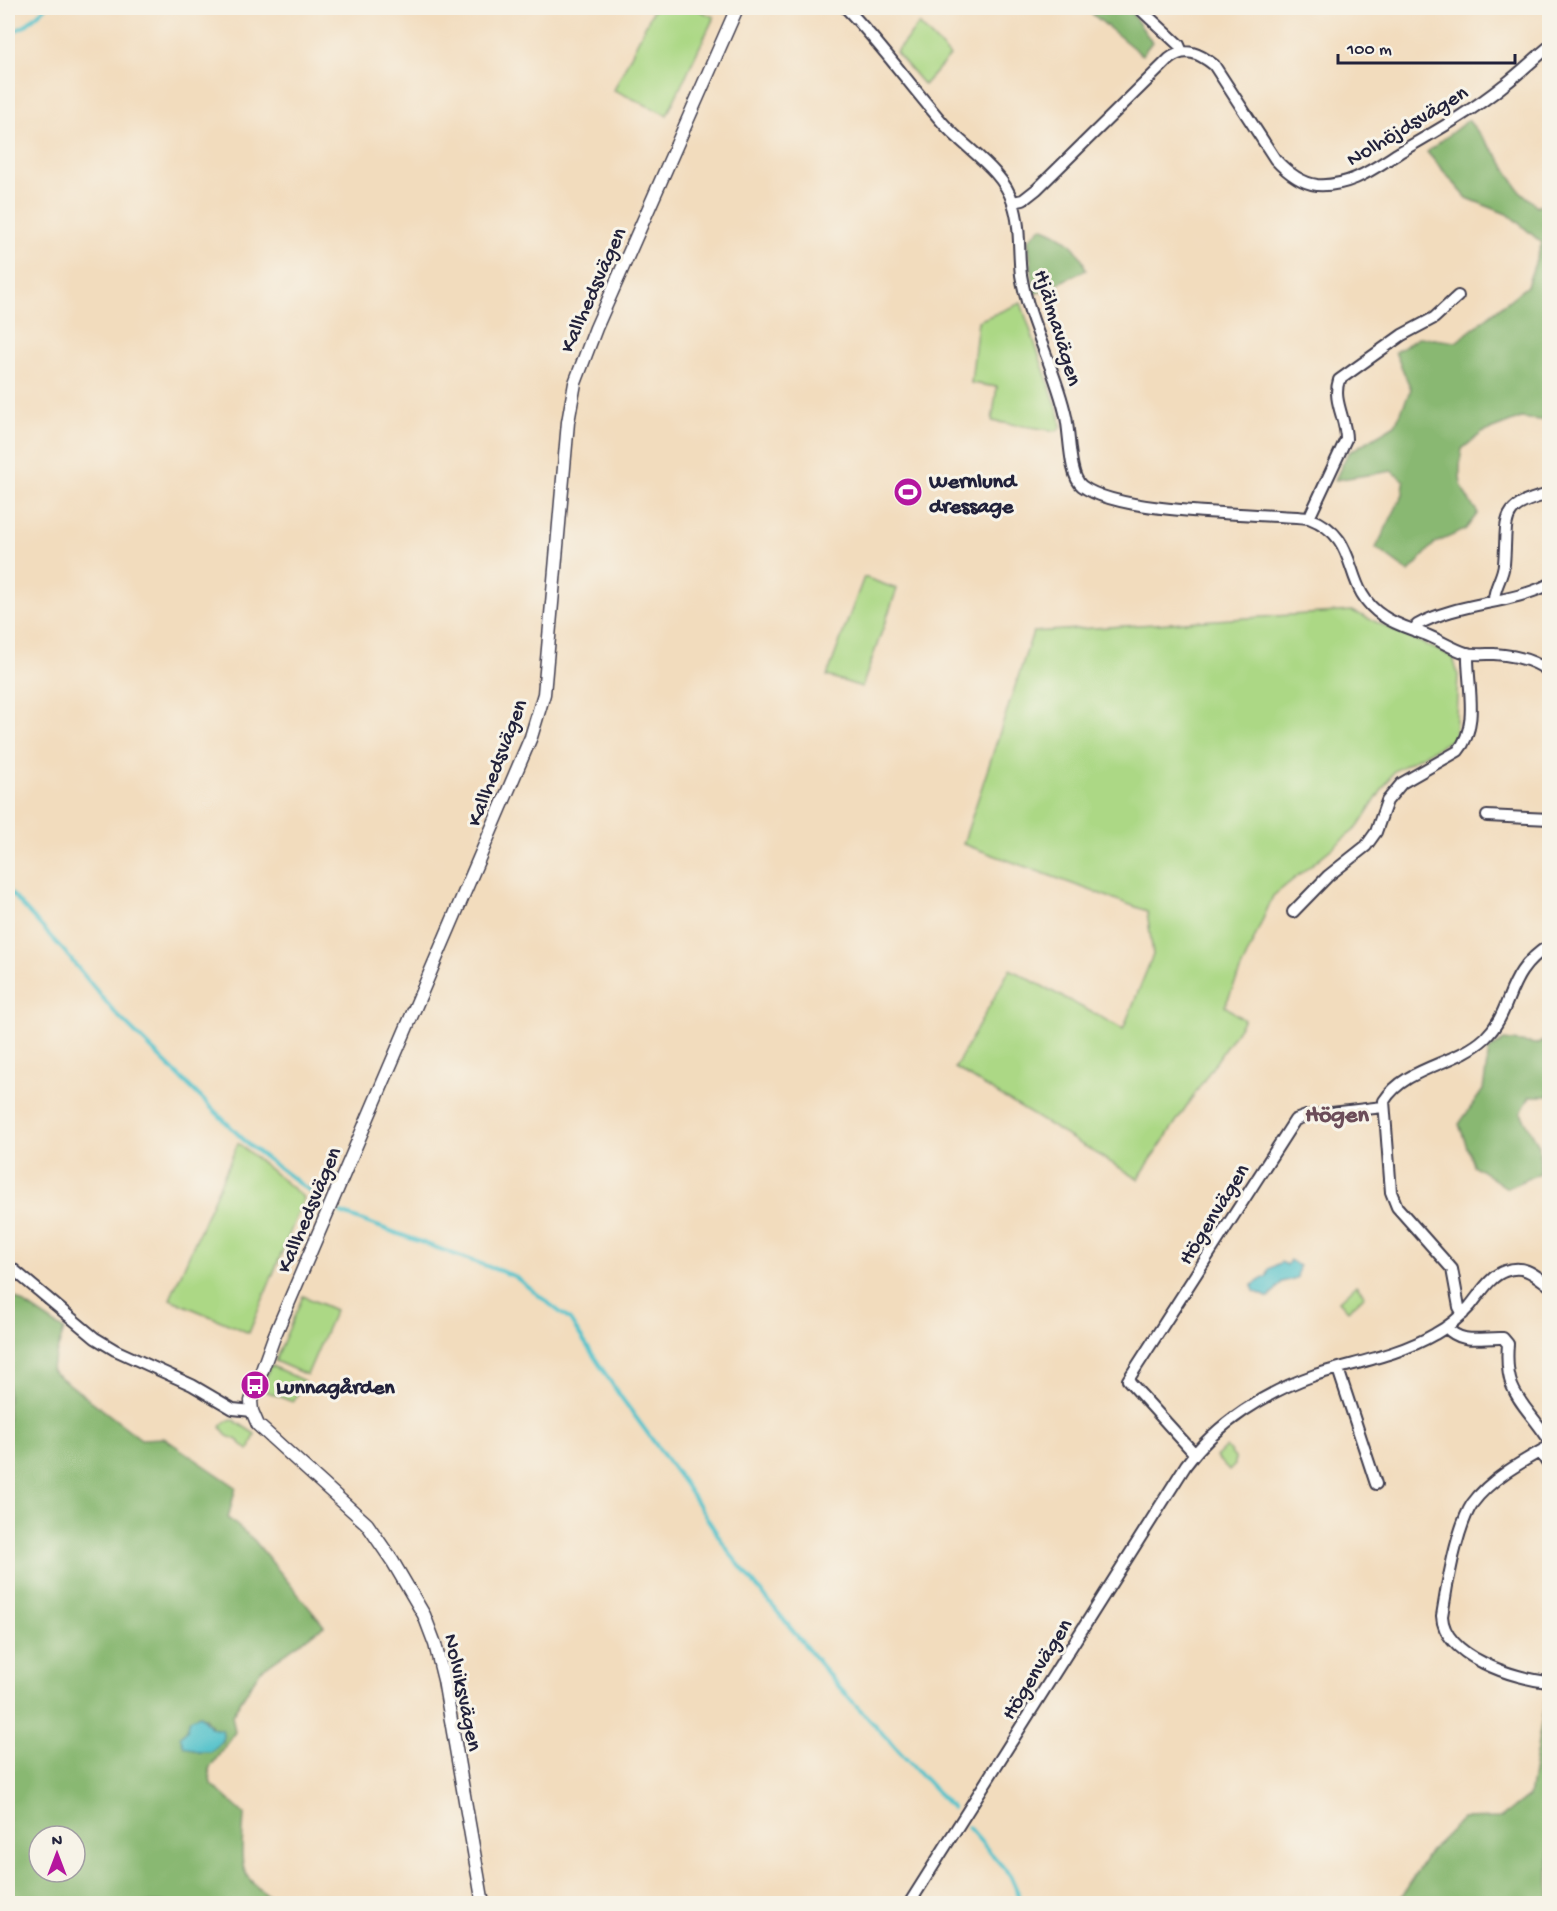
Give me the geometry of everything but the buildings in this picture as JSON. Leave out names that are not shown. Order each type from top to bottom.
[{"type":"street","name":"Kallhedsvägen","points":[[252,1411],[255,1385],[267,1354],[531,737],[544,694],[568,422],[575,383],[596,328],[738,8]]},
{"type":"street","name":"Hjälmavägen","points":[[846,8],[918,91],[942,123],[1000,181],[1013,202],[1021,275],[1066,415],[1074,473],[1078,482],[1102,496],[1128,502],[1177,509],[1309,518],[1322,523],[1337,535],[1344,545],[1359,591],[1369,605],[1394,624],[1468,653],[1497,654],[1527,660],[1550,672]]},
{"type":"street","points":[[1013,202],[1023,200],[1037,189],[1169,59],[1182,52],[1179,45],[1139,8]]},
{"type":"street","name":"Nolhöjdsvägen","points":[[1182,52],[1201,54],[1214,65],[1275,159],[1287,172],[1314,185],[1330,185],[1350,181],[1369,173],[1470,110],[1506,84],[1550,46]]},
{"type":"street","points":[[1309,518],[1346,439],[1346,430],[1336,396],[1339,380],[1402,335],[1434,318],[1458,296]]},
{"type":"street","points":[[1494,600],[1504,566],[1506,522],[1510,513],[1526,499],[1550,494]]},
{"type":"street","points":[[1415,631],[1417,625],[1426,620],[1494,600],[1539,590],[1550,584]]},
{"type":"street","points":[[1293,912],[1328,876],[1366,846],[1376,832],[1387,801],[1402,783],[1448,758],[1465,743],[1470,717],[1468,653]]},
{"type":"street","points":[[1487,816],[1550,819]]},
{"type":"street","points":[[1463,1314],[1459,1307],[1452,1269],[1397,1207],[1391,1192],[1383,1107],[1391,1091],[1405,1081],[1483,1040],[1498,1019],[1517,974],[1550,945]]},
{"type":"street","name":"Högenvägen","points":[[1194,1453],[1128,1380],[1295,1120],[1306,1116],[1383,1107]]},
{"type":"street","points":[[8,1265],[95,1338],[115,1350],[192,1385],[232,1409],[252,1411]]},
{"type":"street","name":"Högenvägen","points":[[909,1904],[1194,1453],[1223,1426],[1255,1403],[1289,1384],[1392,1354],[1419,1343],[1463,1314],[1491,1281],[1503,1271],[1518,1268],[1531,1271],[1550,1286]]},
{"type":"street","points":[[1446,1327],[1458,1337],[1505,1340],[1508,1344],[1506,1369],[1508,1381],[1545,1445],[1550,1467]]},
{"type":"street","points":[[1338,1369],[1376,1484]]},
{"type":"street","name":"Nolviksvägen","points":[[252,1411],[258,1425],[274,1442],[367,1524],[393,1562],[424,1615],[435,1644],[444,1680],[483,1904]]},
{"type":"street","points":[[1545,1445],[1500,1478],[1472,1504],[1464,1520],[1442,1616],[1443,1627],[1459,1649],[1510,1673],[1550,1682]]},
{"type":"green space","points":[[654,8],[694,8],[714,17],[667,115],[614,90]]},
{"type":"green space","points":[[1085,8],[1128,8],[1152,42],[1142,55]]},
{"type":"green space","points":[[919,24],[950,56],[924,85],[896,52]]},
{"type":"green space","points":[[1468,120],[1498,156],[1519,190],[1537,206],[1549,204],[1549,421],[1521,418],[1482,433],[1462,449],[1461,484],[1478,513],[1465,530],[1435,543],[1409,572],[1376,548],[1403,494],[1404,481],[1392,471],[1335,480],[1348,453],[1395,425],[1411,389],[1395,352],[1420,337],[1456,342],[1527,286],[1542,243],[1509,215],[1467,198],[1427,152]]},
{"type":"green space","points":[[1041,227],[1069,243],[1079,254],[1086,270],[1035,294],[1028,240]]},
{"type":"green space","points":[[1021,303],[1060,417],[1061,427],[1056,431],[992,421],[997,387],[971,383],[978,321]]},
{"type":"green space","points":[[864,577],[897,589],[862,687],[827,676]]},
{"type":"green space","points":[[1352,611],[1453,657],[1458,675],[1455,738],[1394,771],[1358,827],[1273,896],[1225,1006],[1244,1020],[1138,1179],[955,1068],[1010,969],[1123,1029],[1153,955],[1147,911],[963,844],[1033,632]]},
{"type":"green space","points":[[1549,1039],[1549,1096],[1530,1096],[1521,1113],[1539,1146],[1540,1173],[1507,1188],[1473,1165],[1459,1124],[1483,1090],[1489,1050],[1504,1040],[1536,1044]]},
{"type":"green space","points":[[238,1143],[304,1198],[249,1333],[170,1299]]},
{"type":"green space","points":[[1356,1285],[1365,1295],[1348,1311],[1339,1301]]},
{"type":"green space","points":[[8,1293],[64,1330],[51,1370],[141,1439],[164,1438],[236,1487],[228,1518],[254,1540],[324,1626],[260,1671],[232,1715],[235,1732],[209,1769],[211,1784],[244,1814],[242,1857],[248,1877],[266,1894],[281,1903],[8,1903]],"holes":[[[205,1718],[223,1741],[200,1752],[191,1748],[180,1736],[187,1730],[190,1719]]]},
{"type":"green space","points":[[303,1296],[335,1310],[307,1375],[275,1361]]},
{"type":"green space","points":[[270,1365],[304,1381],[293,1402],[265,1391],[264,1383]]},
{"type":"green space","points":[[232,1419],[255,1434],[249,1451],[237,1440],[227,1436],[221,1427]]},
{"type":"green space","points":[[1226,1447],[1235,1458],[1235,1465],[1229,1471],[1216,1457]]},
{"type":"green space","points":[[1547,1688],[1550,1688],[1549,1903],[1398,1903],[1429,1852],[1462,1819],[1501,1818],[1529,1796]]},
{"type":"water","points":[[1290,1260],[1299,1266],[1297,1278],[1282,1282],[1269,1298],[1254,1291],[1252,1285],[1267,1276],[1269,1269],[1281,1262],[1287,1265]]},
{"type":"water","points":[[200,1715],[211,1728],[222,1730],[222,1740],[210,1752],[199,1752],[184,1746],[180,1736],[187,1730],[190,1719]]},
{"type":"waterway","points":[[8,34],[25,26],[45,8]]},
{"type":"waterway","points":[[8,890],[64,951],[116,1014],[250,1146],[323,1201]]},
{"type":"waterway","points":[[341,1213],[514,1276],[570,1320],[618,1393],[684,1483],[731,1555],[838,1686],[952,1808]]},
{"type":"waterway","points":[[968,1827],[1010,1875],[1023,1904]]},
{"type":"place","name":"Wernlund dressage","points":[[908,492]]},
{"type":"place","name":"Lunnagården","points":[[255,1385]]},
{"type":"district","name":"Högen","points":[[1337,1113]]}]
